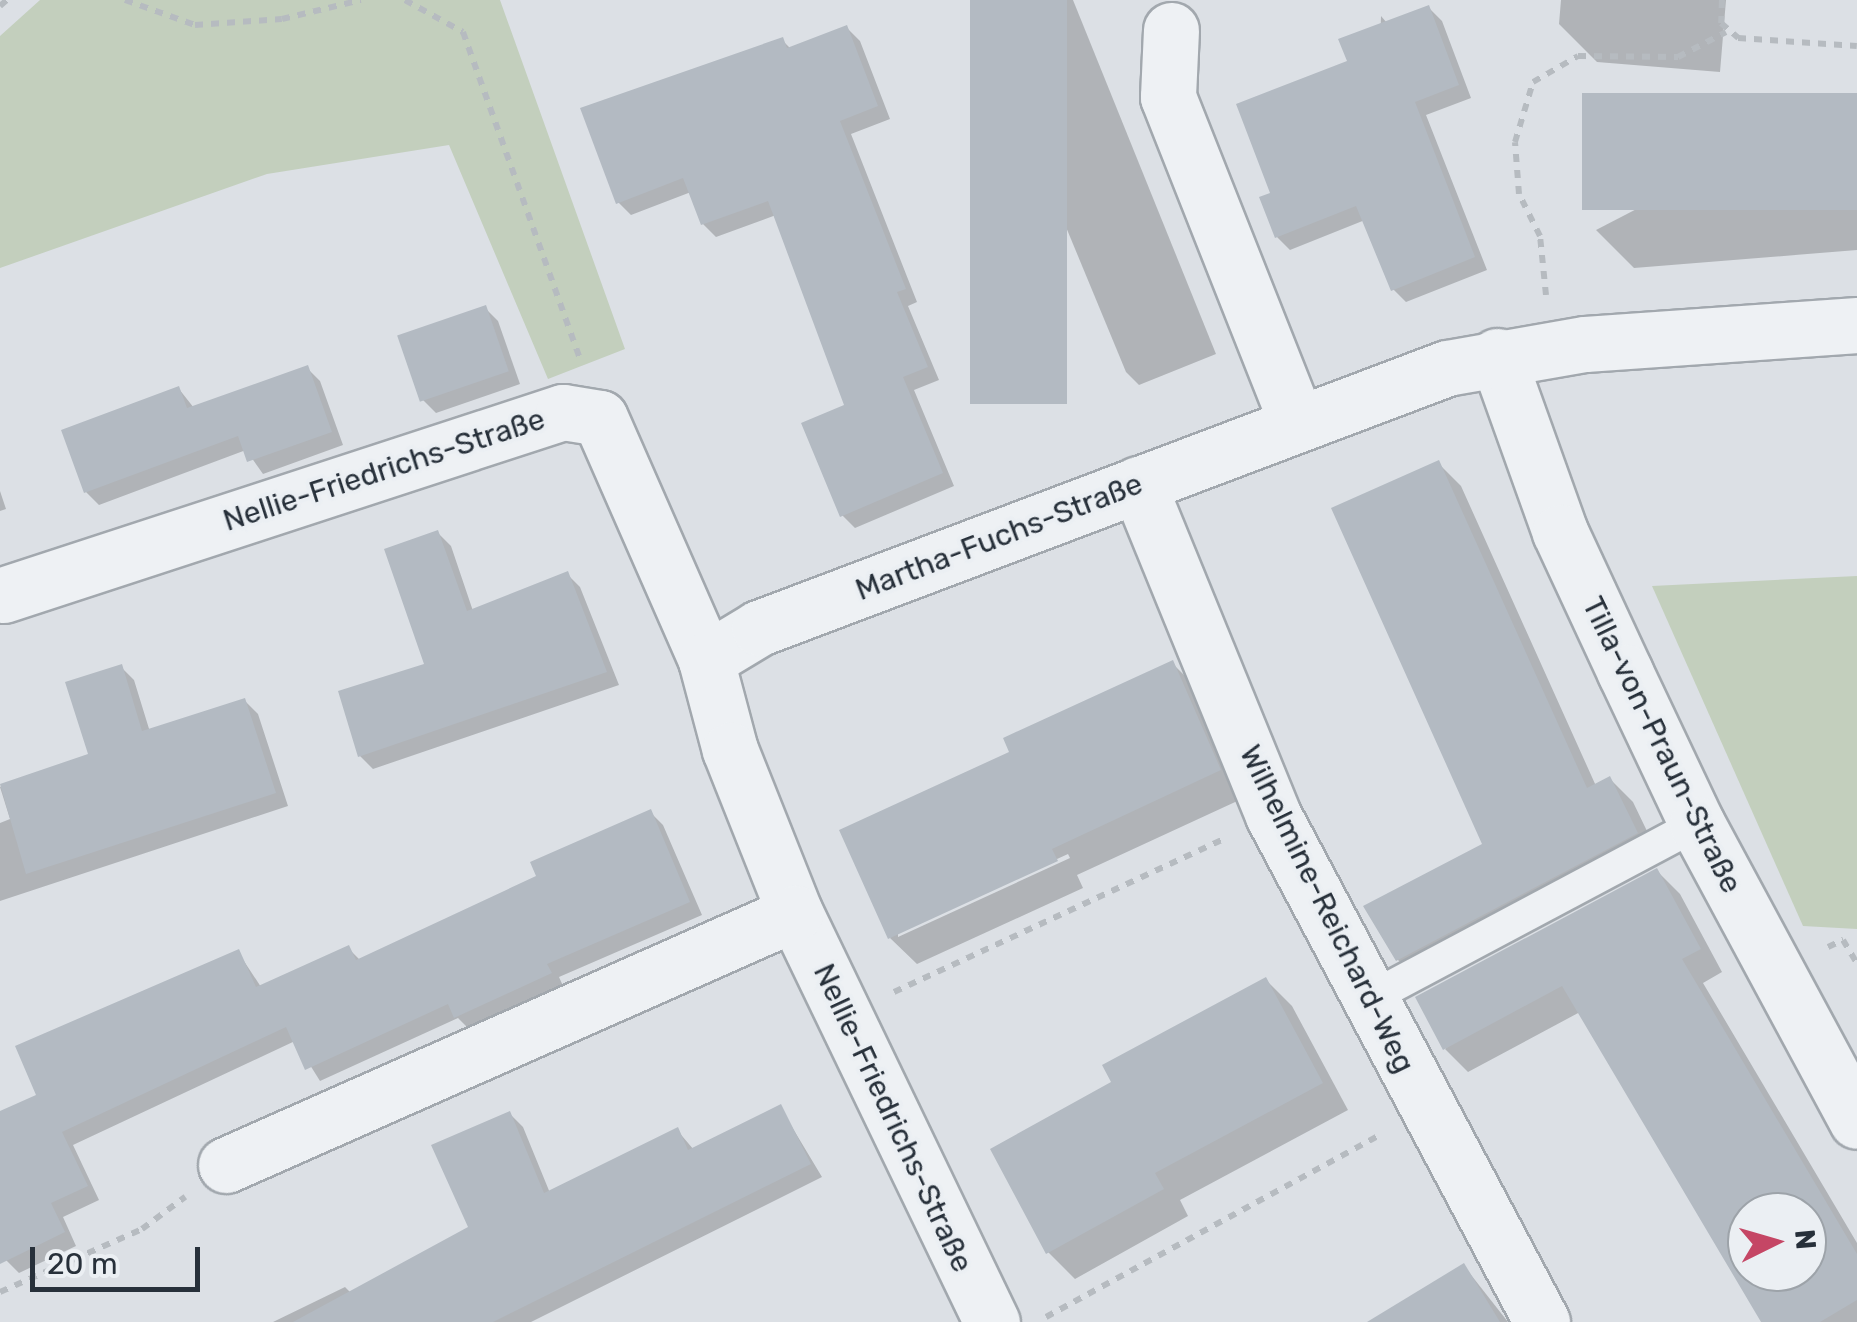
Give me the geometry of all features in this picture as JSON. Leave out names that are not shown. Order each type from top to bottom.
[{"type":"street","points":[[1171,30],[1168,98],[1297,423]]},
{"type":"street","name":"Martha-Fuchs-Straße","points":[[706,660],[759,628],[1297,423],[1497,356],[1552,348],[1857,325]]},
{"type":"street","name":"Tilla-von-Praun-Straße","points":[[1497,356],[1560,532],[1697,824],[1857,1121]]},
{"type":"street","name":"Nellie-Friedrichs-Straße","points":[[4,595],[562,412],[600,418],[706,660],[730,750],[795,912],[992,1322]]},
{"type":"street","name":"Wilhelmine-Reichard-Weg","points":[[1138,484],[1273,815],[1542,1322]]},
{"type":"street","points":[[226,1165],[795,912]]},
{"type":"lane","points":[[1370,998],[1697,824]]},
{"type":"path","points":[[0,6],[7,0]]},
{"type":"path","points":[[125,0],[195,25],[282,19],[361,0]]},
{"type":"path","points":[[405,0],[462,32],[600,418]]},
{"type":"path","points":[[1722,0],[1726,32]]},
{"type":"path","points":[[1726,32],[1738,38],[1857,46]]},
{"type":"path","points":[[1552,348],[1540,236],[1518,194],[1515,142],[1532,82],[1578,56],[1678,57],[1726,32]]},
{"type":"path","points":[[844,1016],[1273,815]]},
{"type":"path","points":[[1036,1322],[1427,1109]]},
{"type":"path","points":[[0,1292],[142,1229],[226,1165]]},
{"type":"green space","points":[[40,0],[500,0],[625,349],[548,379],[449,145],[267,174],[0,268],[0,36]]},
{"type":"green space","points":[[1857,576],[1857,929],[1803,926],[1652,586]]},
{"type":"building","points":[[970,0],[1067,0],[1067,404],[970,404]]},
{"type":"building","points":[[1429,5],[1459,85],[1415,102],[1475,257],[1391,291],[1356,206],[1275,238],[1259,197],[1270,193],[1236,104],[1347,61],[1338,39]]},
{"type":"building","points":[[847,25],[878,106],[840,121],[906,289],[897,292],[928,367],[903,377],[943,473],[840,517],[801,423],[844,405],[768,201],[701,225],[683,178],[616,204],[580,108],[783,37],[787,48]]},
{"type":"building","points":[[1582,93],[1857,93],[1857,210],[1582,210]]},
{"type":"building","points":[[486,305],[509,371],[420,402],[397,336]]},
{"type":"building","points":[[308,365],[332,432],[247,462],[238,436],[84,493],[61,430],[179,386],[187,408]]},
{"type":"building","points":[[1439,460],[1587,788],[1610,776],[1638,833],[1396,961],[1363,906],[1482,844],[1331,508]]},
{"type":"building","points":[[438,530],[467,611],[568,571],[607,672],[358,757],[338,691],[424,664],[384,549]]},
{"type":"building","points":[[1173,660],[1221,770],[1052,849],[1058,861],[888,939],[839,830],[1009,752],[1003,738]]},
{"type":"building","points":[[122,664],[142,731],[245,698],[276,793],[26,874],[0,784],[88,754],[65,682]]},
{"type":"building","points":[[651,809],[690,902],[547,964],[552,973],[454,1018],[448,1004],[305,1070],[286,1027],[62,1132],[88,1186],[51,1203],[65,1232],[0,1264],[0,1111],[36,1095],[15,1046],[239,949],[256,987],[349,945],[356,960],[536,876],[530,862]]},
{"type":"building","points":[[1657,868],[1701,949],[1682,959],[1820,1192],[1727,1192],[1727,1265],[1562,986],[1443,1050],[1415,997]]},
{"type":"building","points":[[1266,977],[1323,1083],[1155,1173],[1164,1189],[1046,1254],[990,1149],[1111,1082],[1102,1065]]},
{"type":"building","points":[[781,1104],[811,1164],[493,1322],[293,1322],[468,1227],[431,1145],[510,1111],[544,1193],[678,1127],[688,1150]]},
{"type":"building","points":[[1827,1203],[1857,1254],[1857,1300],[1820,1322],[1761,1322],[1743,1292],[1827,1292]]},
{"type":"building","points":[[1464,1263],[1500,1322],[1367,1322]]}]
